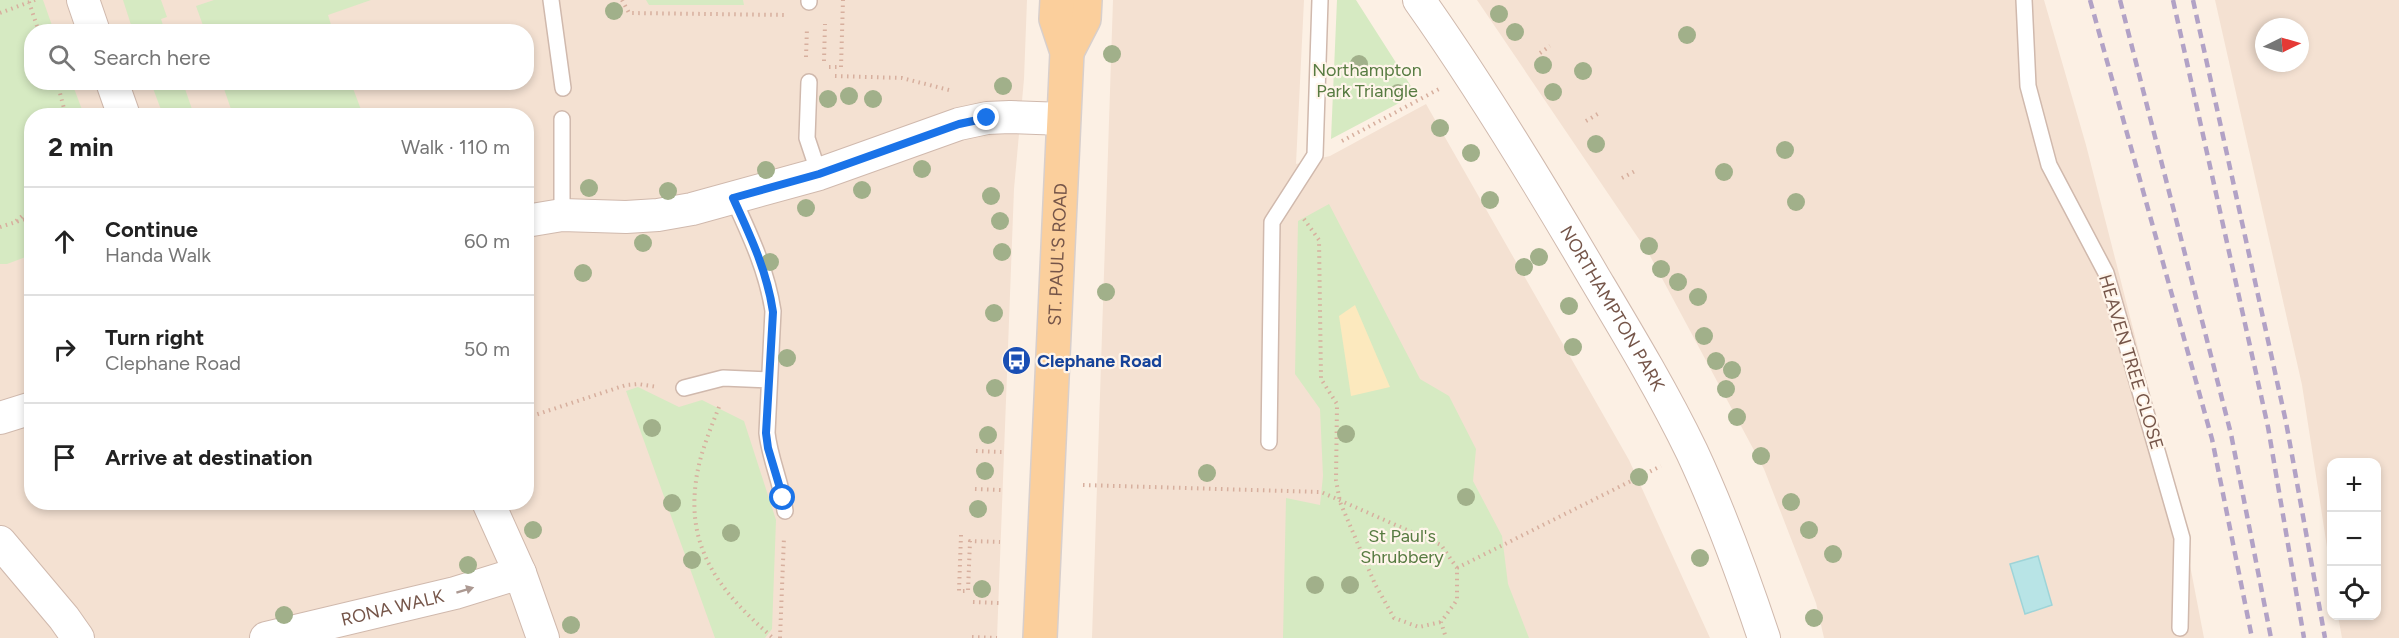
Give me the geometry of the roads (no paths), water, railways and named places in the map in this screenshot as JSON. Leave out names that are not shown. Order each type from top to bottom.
[{"type":"main road","name":"ST. PAUL'S ROAD","points":[[1040,638],[1067,52],[1056,19],[1056,0]]},
{"type":"main road","name":"ST. PAUL'S ROAD","points":[[1067,52],[1084,19],[1085,0]]},
{"type":"street","points":[[83,0],[91,24]]},
{"type":"street","name":"NORTHAMPTON PARK","points":[[1419,0],[1553,206],[1626,331],[1691,451],[1737,558],[1764,638]]},
{"type":"street","points":[[115,90],[120,108]]},
{"type":"street","points":[[534,220],[562,215],[626,217],[658,215],[733,198],[819,174],[959,124],[987,118],[1064,119]]},
{"type":"street","points":[[0,418],[24,410]]},
{"type":"street","points":[[492,510],[520,573],[543,638]]},
{"type":"street","points":[[0,542],[78,638]]},
{"type":"street","name":"RONA WALK","points":[[266,638],[456,593],[520,573]]},
{"type":"lane","points":[[551,0],[562,88]]},
{"type":"lane","points":[[1269,442],[1272,222],[1314,155],[1320,0]]},
{"type":"lane","name":"HEAVEN TREE CLOSE","points":[[2024,0],[2028,86],[2049,165],[2106,273],[2182,538],[2180,628]]},
{"type":"lane","points":[[809,82],[807,138],[819,174]]},
{"type":"lane","points":[[562,119],[562,215]]},
{"type":"lane","points":[[733,198],[759,258],[770,292],[773,312],[766,433],[785,511]]},
{"type":"lane","points":[[684,388],[723,378],[768,380]]},
{"type":"water","points":[[2038,556],[2052,605],[2025,614],[2010,564]]},
{"type":"railway","points":[[2090,0],[2212,439],[2252,638]]},
{"type":"railway","points":[[2120,0],[2231,434],[2271,638]]},
{"type":"railway","points":[[2173,0],[2268,427],[2304,638]]},
{"type":"railway","points":[[2193,0],[2286,422],[2325,638]]},
{"type":"place","name":"Clephane Road","points":[[1016,361]]},
{"type":"park label","name":"Northampton Park Triangle","points":[[1367,80]]},
{"type":"park label","name":"St Paul's Shrubbery","points":[[1402,546]]}]
